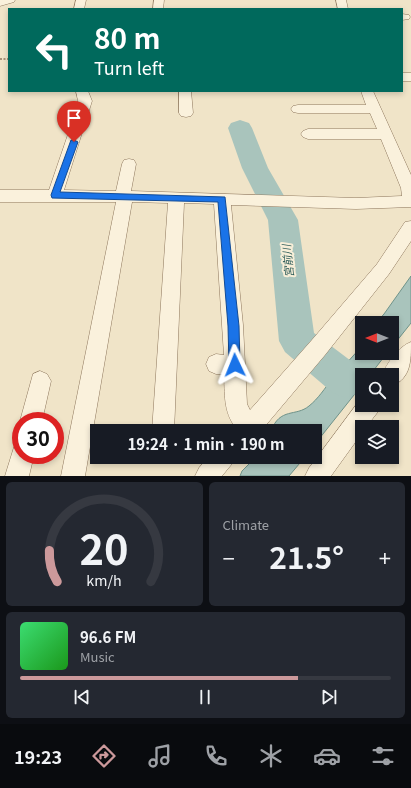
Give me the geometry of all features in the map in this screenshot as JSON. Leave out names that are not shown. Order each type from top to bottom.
[{"type":"street","points":[[0,3],[10,0]]},
{"type":"street","points":[[55,195],[82,119],[85,101],[82,92]]},
{"type":"street","points":[[185,92],[186,113]]},
{"type":"street","points":[[0,196],[55,195],[350,203],[411,201],[409,188],[367,92]]},
{"type":"street","points":[[298,109],[374,109]]},
{"type":"street","points":[[308,134],[385,134]]},
{"type":"street","points":[[74,476],[129,164]]},
{"type":"street","points":[[163,424],[176,198]]},
{"type":"street","points":[[222,199],[233,326],[225,365],[236,404],[245,424]]},
{"type":"street","points":[[252,424],[313,354],[383,269],[411,227]]},
{"type":"street","points":[[398,368],[411,351]]},
{"type":"street","points":[[33,412],[40,381]]},
{"type":"street","points":[[317,476],[364,412]]},
{"type":"street","points":[[17,476],[20,464]]},
{"type":"street","points":[[207,476],[217,464]]},
{"type":"water","points":[[411,276],[411,323],[399,338],[399,316],[382,316]]},
{"type":"water","points":[[355,354],[355,360],[382,360],[375,368],[355,368],[355,394],[322,435],[322,424],[274,424],[284,415],[299,411],[309,406],[318,397],[332,379],[317,369],[328,359],[344,366]]},
{"type":"water","points":[[249,464],[299,464],[289,476],[240,476],[242,471]]},
{"type":"waterway","name":"宮前川","points":[[240,128],[255,168],[283,220],[297,341],[346,380]]},
{"type":"route","points":[[74,142],[55,195],[222,199],[235,365]]}]
